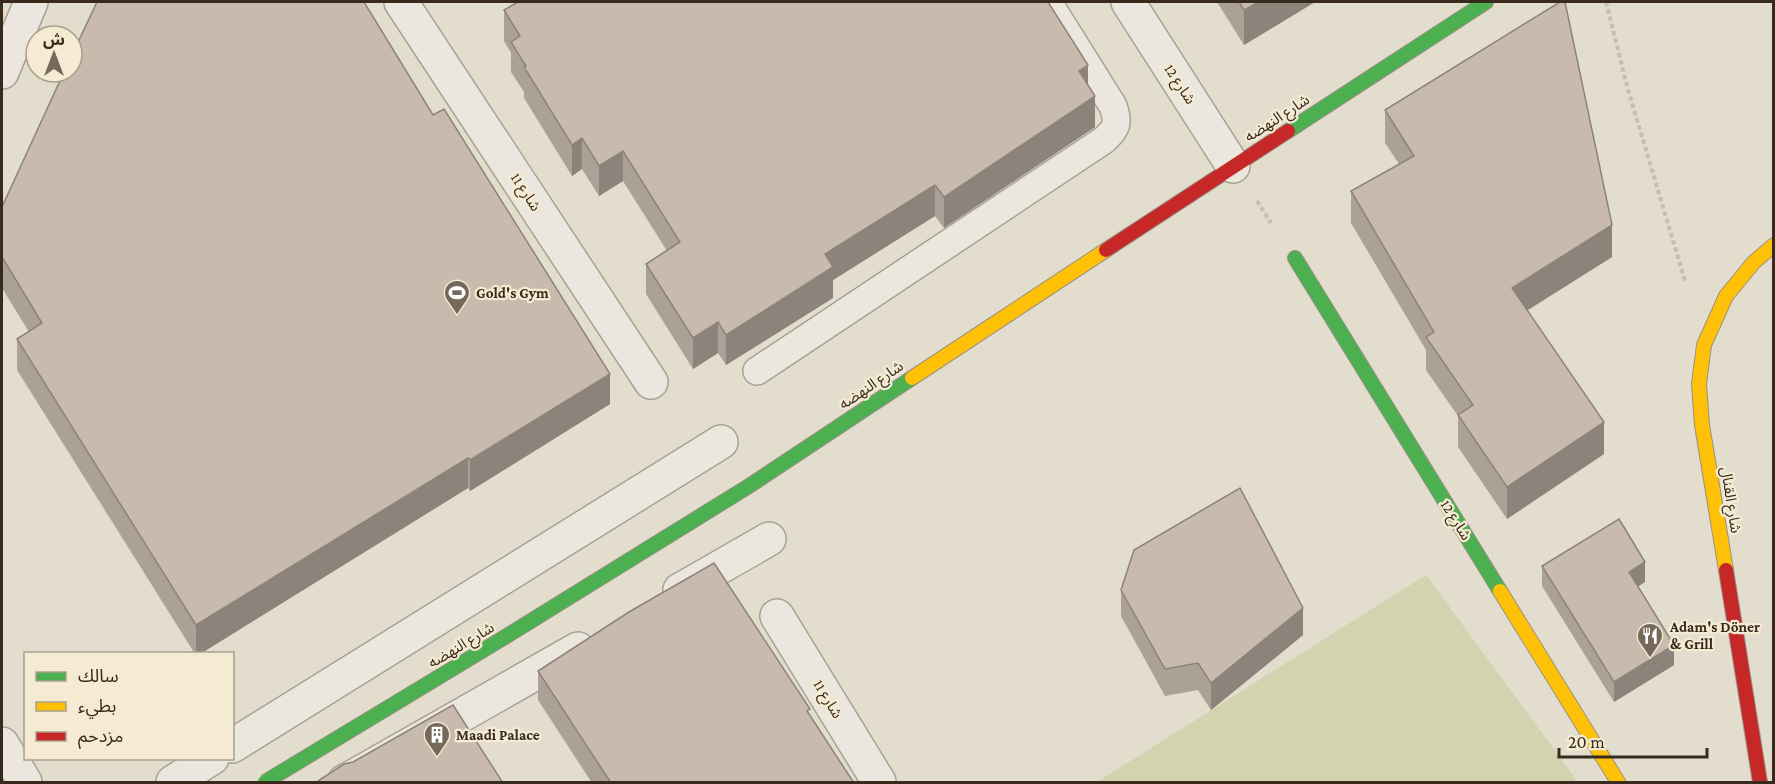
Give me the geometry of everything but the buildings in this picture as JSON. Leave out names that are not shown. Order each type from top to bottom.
[{"type":"main road","name":"شارع النهضه","points":[[265,783],[749,486],[1486,2]]},
{"type":"main road","name":"شارع القنال","points":[[1760,783],[1702,425],[1699,384],[1704,345],[1726,296],[1754,262],[1773,244]]},
{"type":"main road","name":"شارع 12","points":[[1295,258],[1618,783]]},
{"type":"street","points":[[2,72],[31,2]]},
{"type":"street","name":"شارع 11","points":[[401,2],[651,382]]},
{"type":"street","name":"شارع 12","points":[[1128,2],[1233,166]]},
{"type":"street","points":[[234,745],[721,442]]},
{"type":"street","points":[[659,602],[769,539]]},
{"type":"street","name":"شارع 11","points":[[777,616],[879,783]]},
{"type":"street","points":[[344,783],[598,637]]},
{"type":"street","points":[[2,744],[25,783]]},
{"type":"street","points":[[173,783],[210,760]]},
{"type":"lane","points":[[757,371],[1104,140],[1113,131],[1117,119],[1113,106],[1048,2]]},
{"type":"path","points":[[1606,2],[1627,86],[1704,345]]},
{"type":"path","points":[[1233,166],[1295,258]]},
{"type":"green space","points":[[1426,575],[1578,782],[1097,782]]},
{"type":"traffic: fast","points":[[1288,131],[1486,2]]},
{"type":"traffic: fast","points":[[1295,258],[1500,591]]},
{"type":"traffic: fast","points":[[505,637],[749,486],[912,378]]},
{"type":"traffic: fast","points":[[265,782],[505,637]]},
{"type":"traffic: slow","points":[[1726,570],[1702,425],[1699,384],[1704,345],[1726,296],[1754,262],[1774,245]]},
{"type":"traffic: slow","points":[[912,378],[1106,250]]},
{"type":"traffic: slow","points":[[1500,591],[1618,782]]},
{"type":"traffic: jam","points":[[1106,250],[1288,131]]},
{"type":"traffic: jam","points":[[1726,570],[1760,782]]},
{"type":"place","name":"Gold's Gym","points":[[457,316]]},
{"type":"place","name":"Adam's Döner & Grill","points":[[1650,659]]},
{"type":"place","name":"Maadi Palace","points":[[437,758]]}]
